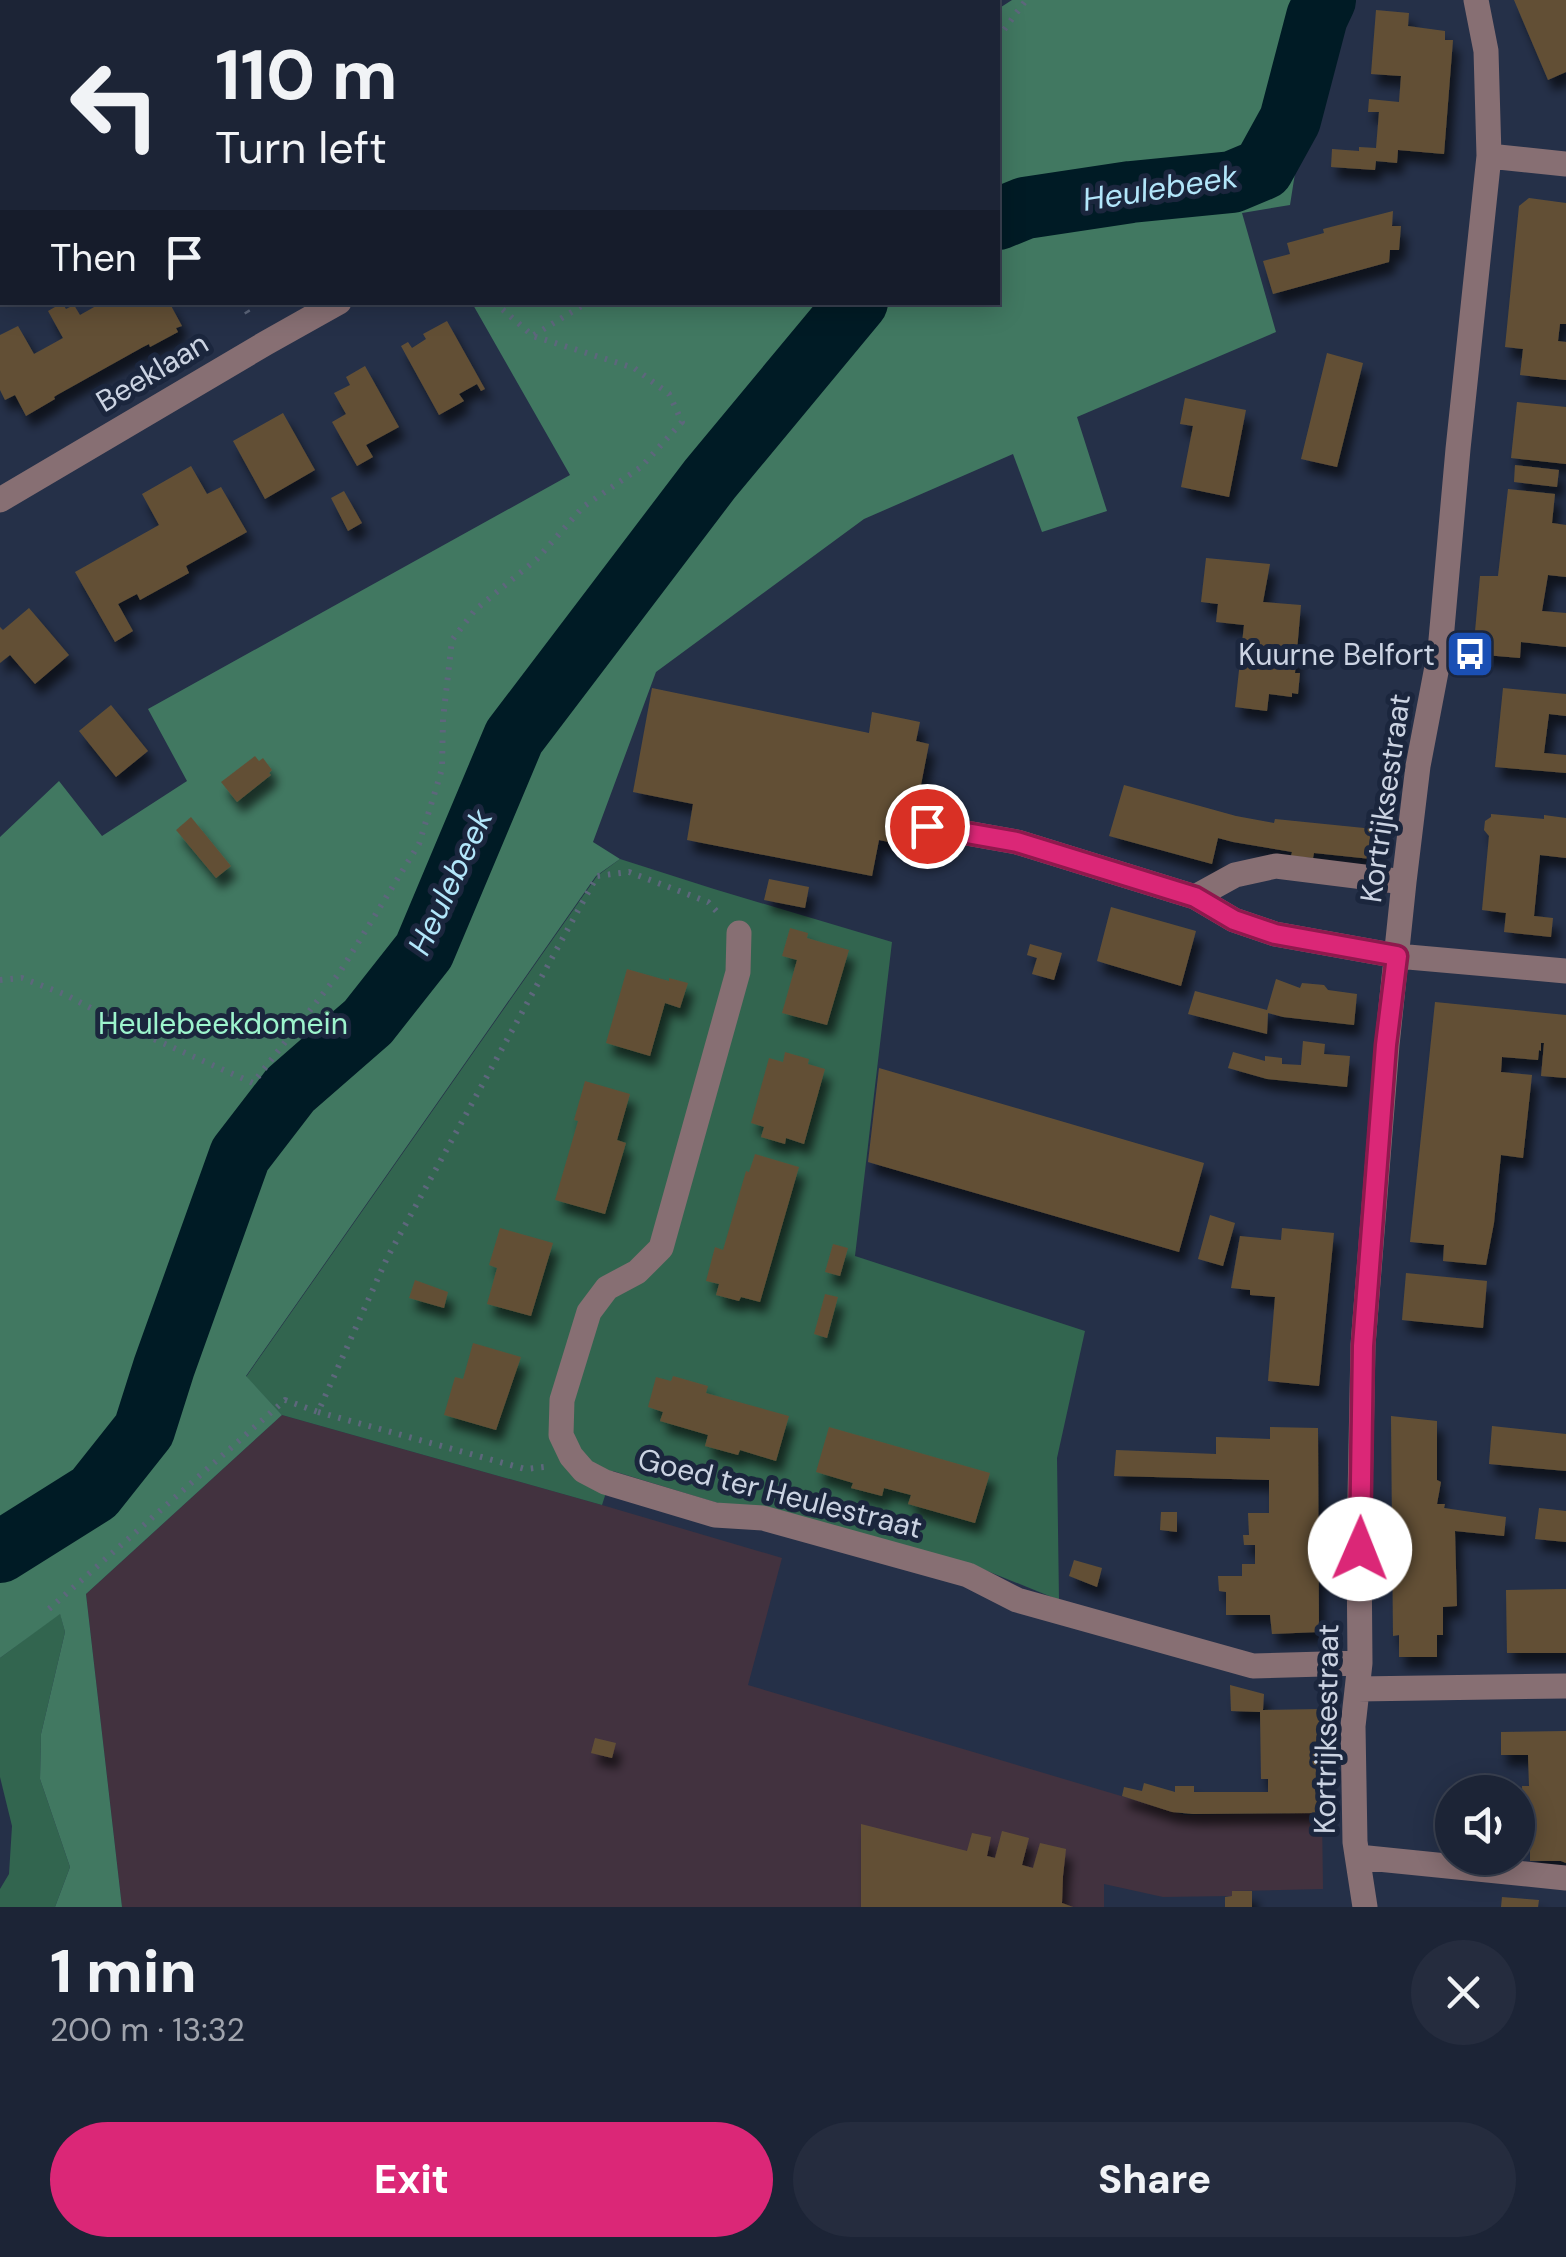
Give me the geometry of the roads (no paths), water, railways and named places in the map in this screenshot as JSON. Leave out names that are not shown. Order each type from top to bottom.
[{"type":"street","name":"Kortrijksestraat","points":[[1365,1907],[1355,1842],[1353,1726],[1360,1663],[1363,1346],[1386,1045],[1418,766],[1440,651],[1489,156],[1486,50],[1476,0]]},
{"type":"street","points":[[1489,156],[1566,164]]},
{"type":"street","name":"Beeklaan","points":[[0,500],[335,305]]},
{"type":"street","points":[[927,826],[1017,842],[1195,897],[1234,920],[1275,934],[1397,956],[1566,970]]},
{"type":"street","points":[[1195,897],[1235,874],[1276,866],[1404,882]]},
{"type":"street","name":"Goed ter Heulestraat","points":[[739,933],[738,972],[660,1248],[636,1272],[607,1288],[590,1312],[584,1329],[562,1400],[562,1436],[570,1456],[584,1472],[605,1482],[715,1514],[764,1518],[968,1575],[1017,1600],[1253,1666],[1360,1663]]},
{"type":"street","points":[[1358,1689],[1566,1686]]},
{"type":"street","points":[[1358,1858],[1566,1878]]},
{"type":"waterway","name":"Heulebeek","points":[[1000,218],[1025,208],[1232,182],[1263,169],[1290,120],[1325,0]]},
{"type":"waterway","name":"Heulebeek","points":[[0,1552],[94,1493],[144,1430],[240,1155],[290,1090],[368,1022],[424,951],[514,737],[710,479],[855,305]]},
{"type":"place","name":"Kuurne Belfort","points":[[1470,654]]},
{"type":"park label","name":"Heulebeekdomein","points":[[223,1023]]}]
